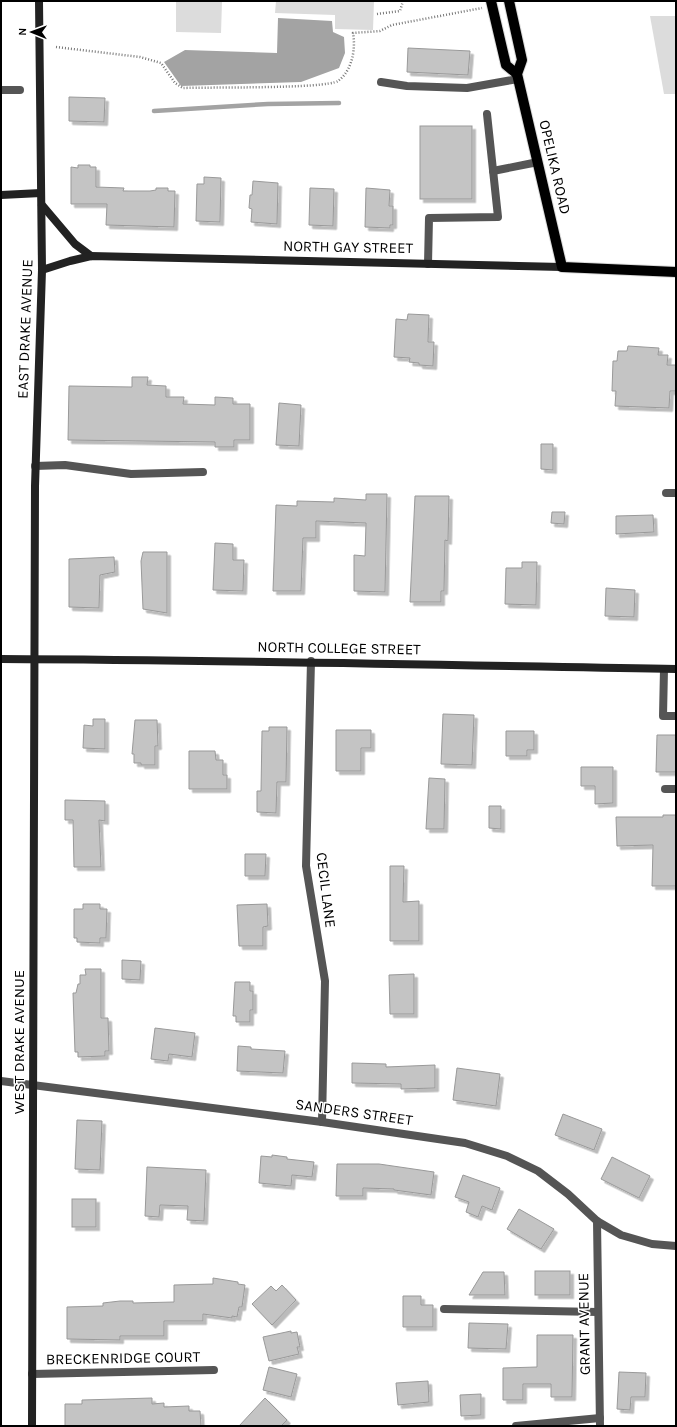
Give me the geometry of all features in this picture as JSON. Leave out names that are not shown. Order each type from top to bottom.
[{"type":"main road","name":"OPELIKA ROAD","points":[[490,1],[506,65],[518,76]]},
{"type":"main road","name":"OPELIKA ROAD","points":[[508,1],[522,60],[518,76],[562,267]]},
{"type":"main road","name":"NORTH GAY STREET","points":[[562,267],[676,272]]},
{"type":"street","name":"EAST DRAKE AVENUE","points":[[35,659],[35,466],[42,270],[40,1]]},
{"type":"street","points":[[381,82],[407,86],[467,88],[518,76]]},
{"type":"street","points":[[1,90],[20,90]]},
{"type":"street","points":[[428,264],[429,218],[498,217],[487,114]]},
{"type":"street","points":[[493,171],[538,162]]},
{"type":"street","points":[[1,195],[41,194]]},
{"type":"street","points":[[42,205],[75,244],[91,256]]},
{"type":"street","name":"NORTH GAY STREET","points":[[42,270],[91,256],[562,267]]},
{"type":"street","points":[[35,466],[65,465],[131,474],[202,472]]},
{"type":"street","points":[[666,493],[676,493]]},
{"type":"street","name":"NORTH COLLEGE STREET","points":[[1,658],[676,669]]},
{"type":"street","name":"WEST DRAKE AVENUE","points":[[32,1426],[35,659]]},
{"type":"street","name":"CECIL LANE","points":[[311,662],[306,866],[325,980],[322,1122]]},
{"type":"street","points":[[664,669],[663,716],[676,716]]},
{"type":"street","points":[[665,789],[676,789]]},
{"type":"street","name":"SANDERS STREET","points":[[1,1081],[322,1122],[466,1143],[507,1156],[538,1171],[568,1194],[597,1221],[622,1235],[652,1244],[676,1246]]},
{"type":"street","name":"GRANT AVENUE","points":[[597,1221],[600,1422]]},
{"type":"street","points":[[444,1309],[598,1312]]},
{"type":"street","name":"BRECKENRIDGE COURT","points":[[32,1374],[214,1370]]},
{"type":"street","points":[[516,1426],[600,1422]]},
{"type":"path","points":[[377,14],[400,11],[403,1]]},
{"type":"path","points":[[56,47],[140,57],[161,63],[175,83],[183,88],[296,86],[337,82],[343,76],[352,59],[354,41],[353,33],[380,31],[392,25],[482,8]]},
{"type":"shaded area","points":[[176,1],[222,1],[221,33],[176,32]]},
{"type":"shaded area","points":[[276,1],[374,1],[373,30],[335,29],[335,15],[275,13]]},
{"type":"shaded area","points":[[650,16],[676,16],[676,94],[664,94]]},
{"type":"shaded area","points":[[278,18],[332,21],[333,32],[344,37],[345,53],[339,68],[301,82],[181,86],[164,62],[185,50],[277,53]]},
{"type":"building","points":[[408,48],[470,51],[468,75],[407,72]]},
{"type":"building","points":[[69,97],[105,98],[104,122],[69,121]]},
{"type":"building","points":[[420,126],[472,126],[472,199],[420,199]]},
{"type":"building","points":[[78,165],[90,165],[90,167],[96,167],[96,187],[124,188],[123,191],[150,191],[156,190],[156,188],[168,188],[168,191],[175,191],[174,227],[106,225],[107,204],[71,204],[71,167],[78,168]]},
{"type":"building","points":[[204,177],[221,178],[220,222],[196,221],[197,184],[204,184]]},
{"type":"building","points":[[253,181],[278,183],[277,224],[251,222],[252,209],[249,208]]},
{"type":"building","points":[[310,188],[334,189],[333,226],[309,225]]},
{"type":"building","points":[[366,188],[390,190],[389,206],[393,206],[393,225],[390,225],[390,228],[365,227]]},
{"type":"building","points":[[408,314],[429,315],[428,342],[434,342],[433,366],[419,365],[419,363],[409,362],[410,358],[394,357],[396,319],[407,320]]},
{"type":"building","points":[[628,346],[659,348],[658,355],[668,355],[667,365],[676,365],[676,391],[670,391],[669,408],[615,406],[616,391],[612,391],[613,361],[617,361],[618,351],[627,351]]},
{"type":"building","points":[[132,377],[148,377],[147,385],[166,386],[166,397],[184,397],[183,404],[215,405],[215,397],[233,398],[233,404],[250,404],[250,440],[234,440],[234,447],[215,447],[215,442],[68,440],[69,386],[132,387]]},
{"type":"building","points":[[279,403],[301,405],[299,446],[276,445]]},
{"type":"building","points":[[541,444],[553,444],[553,470],[541,469]]},
{"type":"building","points":[[366,494],[387,494],[385,592],[354,591],[354,555],[365,556],[366,523],[316,521],[316,538],[303,538],[301,591],[273,591],[276,505],[297,506],[297,501],[334,502],[334,498],[366,500]]},
{"type":"building","points":[[415,496],[449,496],[448,541],[445,540],[444,591],[441,591],[441,602],[410,602]]},
{"type":"building","points":[[552,512],[565,512],[564,524],[551,523]]},
{"type":"building","points":[[653,515],[654,532],[616,534],[616,516]]},
{"type":"building","points":[[215,543],[233,544],[233,560],[244,560],[243,591],[213,590]]},
{"type":"building","points":[[143,552],[167,552],[167,613],[143,609],[141,561]]},
{"type":"building","points":[[114,557],[115,572],[100,575],[99,608],[69,607],[69,559]]},
{"type":"building","points":[[522,562],[537,562],[536,605],[505,604],[506,568],[522,568]]},
{"type":"building","points":[[606,588],[635,590],[634,617],[605,616]]},
{"type":"building","points":[[443,714],[474,715],[472,765],[441,764]]},
{"type":"building","points":[[93,719],[105,719],[105,749],[83,748],[84,725],[93,726]]},
{"type":"building","points":[[135,720],[157,720],[158,746],[155,746],[155,765],[141,765],[141,763],[134,763],[134,754],[132,754]]},
{"type":"building","points":[[269,727],[287,727],[286,782],[277,782],[276,813],[257,812],[257,791],[261,791],[262,731],[269,731]]},
{"type":"building","points":[[336,730],[371,730],[371,748],[361,748],[361,771],[336,771]]},
{"type":"building","points":[[506,731],[534,731],[534,750],[527,750],[527,756],[506,756]]},
{"type":"building","points":[[657,735],[676,735],[676,772],[656,772]]},
{"type":"building","points":[[189,751],[215,751],[216,760],[223,760],[223,775],[227,775],[227,789],[189,789]]},
{"type":"building","points":[[581,767],[613,767],[613,803],[595,804],[595,786],[581,786]]},
{"type":"building","points":[[429,778],[445,779],[444,829],[426,829]]},
{"type":"building","points":[[65,800],[105,801],[105,821],[99,820],[101,867],[74,867],[73,820],[65,820]]},
{"type":"building","points":[[489,806],[501,806],[501,829],[489,828]]},
{"type":"building","points":[[663,815],[676,815],[676,886],[652,886],[653,845],[617,846],[616,817],[663,817]]},
{"type":"building","points":[[245,854],[266,854],[265,876],[245,876]]},
{"type":"building","points":[[390,866],[404,866],[403,902],[419,901],[419,941],[390,941]]},
{"type":"building","points":[[83,904],[100,904],[100,909],[107,909],[106,938],[100,938],[100,943],[77,942],[77,938],[74,938],[74,909],[83,909]]},
{"type":"building","points":[[267,904],[268,926],[263,927],[263,946],[239,946],[237,905]]},
{"type":"building","points":[[122,960],[141,961],[140,980],[122,979]]},
{"type":"building","points":[[85,969],[101,969],[101,1018],[108,1018],[109,1051],[105,1051],[105,1056],[78,1057],[78,1052],[75,1052],[73,993],[76,993],[78,984],[80,984],[80,975],[86,975]]},
{"type":"building","points":[[414,974],[414,1014],[390,1014],[389,975]]},
{"type":"building","points":[[235,982],[250,982],[250,991],[253,991],[253,1010],[250,1010],[250,1022],[236,1022],[236,1016],[233,1016]]},
{"type":"building","points":[[155,1028],[195,1033],[192,1057],[169,1054],[168,1061],[151,1059]]},
{"type":"building","points":[[238,1046],[251,1047],[251,1049],[285,1051],[283,1073],[237,1071]]},
{"type":"building","points":[[352,1063],[386,1064],[386,1067],[435,1065],[435,1088],[401,1089],[401,1084],[352,1083]]},
{"type":"building","points":[[457,1068],[500,1074],[496,1106],[453,1100]]},
{"type":"building","points":[[563,1114],[602,1129],[594,1150],[555,1135]]},
{"type":"building","points":[[77,1120],[102,1121],[100,1170],[75,1169]]},
{"type":"building","points":[[272,1155],[287,1157],[287,1159],[314,1162],[312,1177],[292,1175],[291,1186],[259,1183],[261,1156],[272,1157]]},
{"type":"building","points":[[612,1157],[650,1176],[639,1198],[601,1179]]},
{"type":"building","points":[[337,1164],[379,1164],[434,1172],[431,1195],[394,1189],[363,1188],[363,1196],[336,1196]]},
{"type":"building","points":[[147,1167],[206,1170],[204,1221],[187,1220],[188,1206],[160,1205],[159,1217],[145,1216]]},
{"type":"building","points":[[463,1175],[500,1188],[492,1210],[482,1206],[478,1217],[466,1212],[469,1202],[455,1197]]},
{"type":"building","points":[[72,1199],[96,1199],[96,1227],[72,1227]]},
{"type":"building","points":[[519,1209],[554,1229],[541,1249],[507,1229]]},
{"type":"building","points":[[535,1271],[570,1271],[570,1295],[535,1295]]},
{"type":"building","points":[[483,1272],[504,1272],[505,1295],[469,1295]]},
{"type":"building","points":[[213,1278],[238,1282],[238,1284],[245,1285],[242,1307],[239,1307],[237,1317],[232,1316],[232,1318],[203,1314],[203,1321],[164,1321],[164,1336],[120,1336],[120,1340],[67,1339],[67,1307],[103,1306],[103,1303],[120,1301],[133,1301],[133,1303],[174,1302],[174,1285],[213,1284]]},
{"type":"building","points":[[282,1285],[296,1300],[272,1325],[252,1304],[271,1286],[276,1291]]},
{"type":"building","points":[[403,1296],[421,1296],[421,1305],[433,1305],[433,1327],[403,1327]]},
{"type":"building","points":[[469,1323],[508,1324],[506,1349],[468,1348]]},
{"type":"building","points":[[291,1331],[291,1333],[297,1332],[300,1347],[297,1347],[299,1354],[269,1361],[263,1337]]},
{"type":"building","points":[[537,1335],[573,1335],[572,1397],[551,1397],[551,1384],[523,1384],[523,1400],[503,1400],[503,1368],[537,1367]]},
{"type":"building","points":[[269,1367],[297,1374],[291,1397],[263,1390]]},
{"type":"building","points":[[619,1372],[646,1373],[645,1397],[631,1397],[630,1410],[617,1409]]},
{"type":"building","points":[[428,1381],[429,1402],[398,1405],[396,1383]]},
{"type":"building","points":[[481,1394],[481,1415],[461,1416],[460,1395]]},
{"type":"building","points":[[152,1398],[152,1404],[164,1403],[164,1407],[189,1406],[189,1411],[200,1411],[201,1426],[65,1426],[65,1404],[82,1404],[82,1400]]},
{"type":"building","points":[[265,1398],[287,1420],[281,1426],[239,1426]]},
{"type":"waterway","points":[[154,111],[268,104],[339,103]]}]
